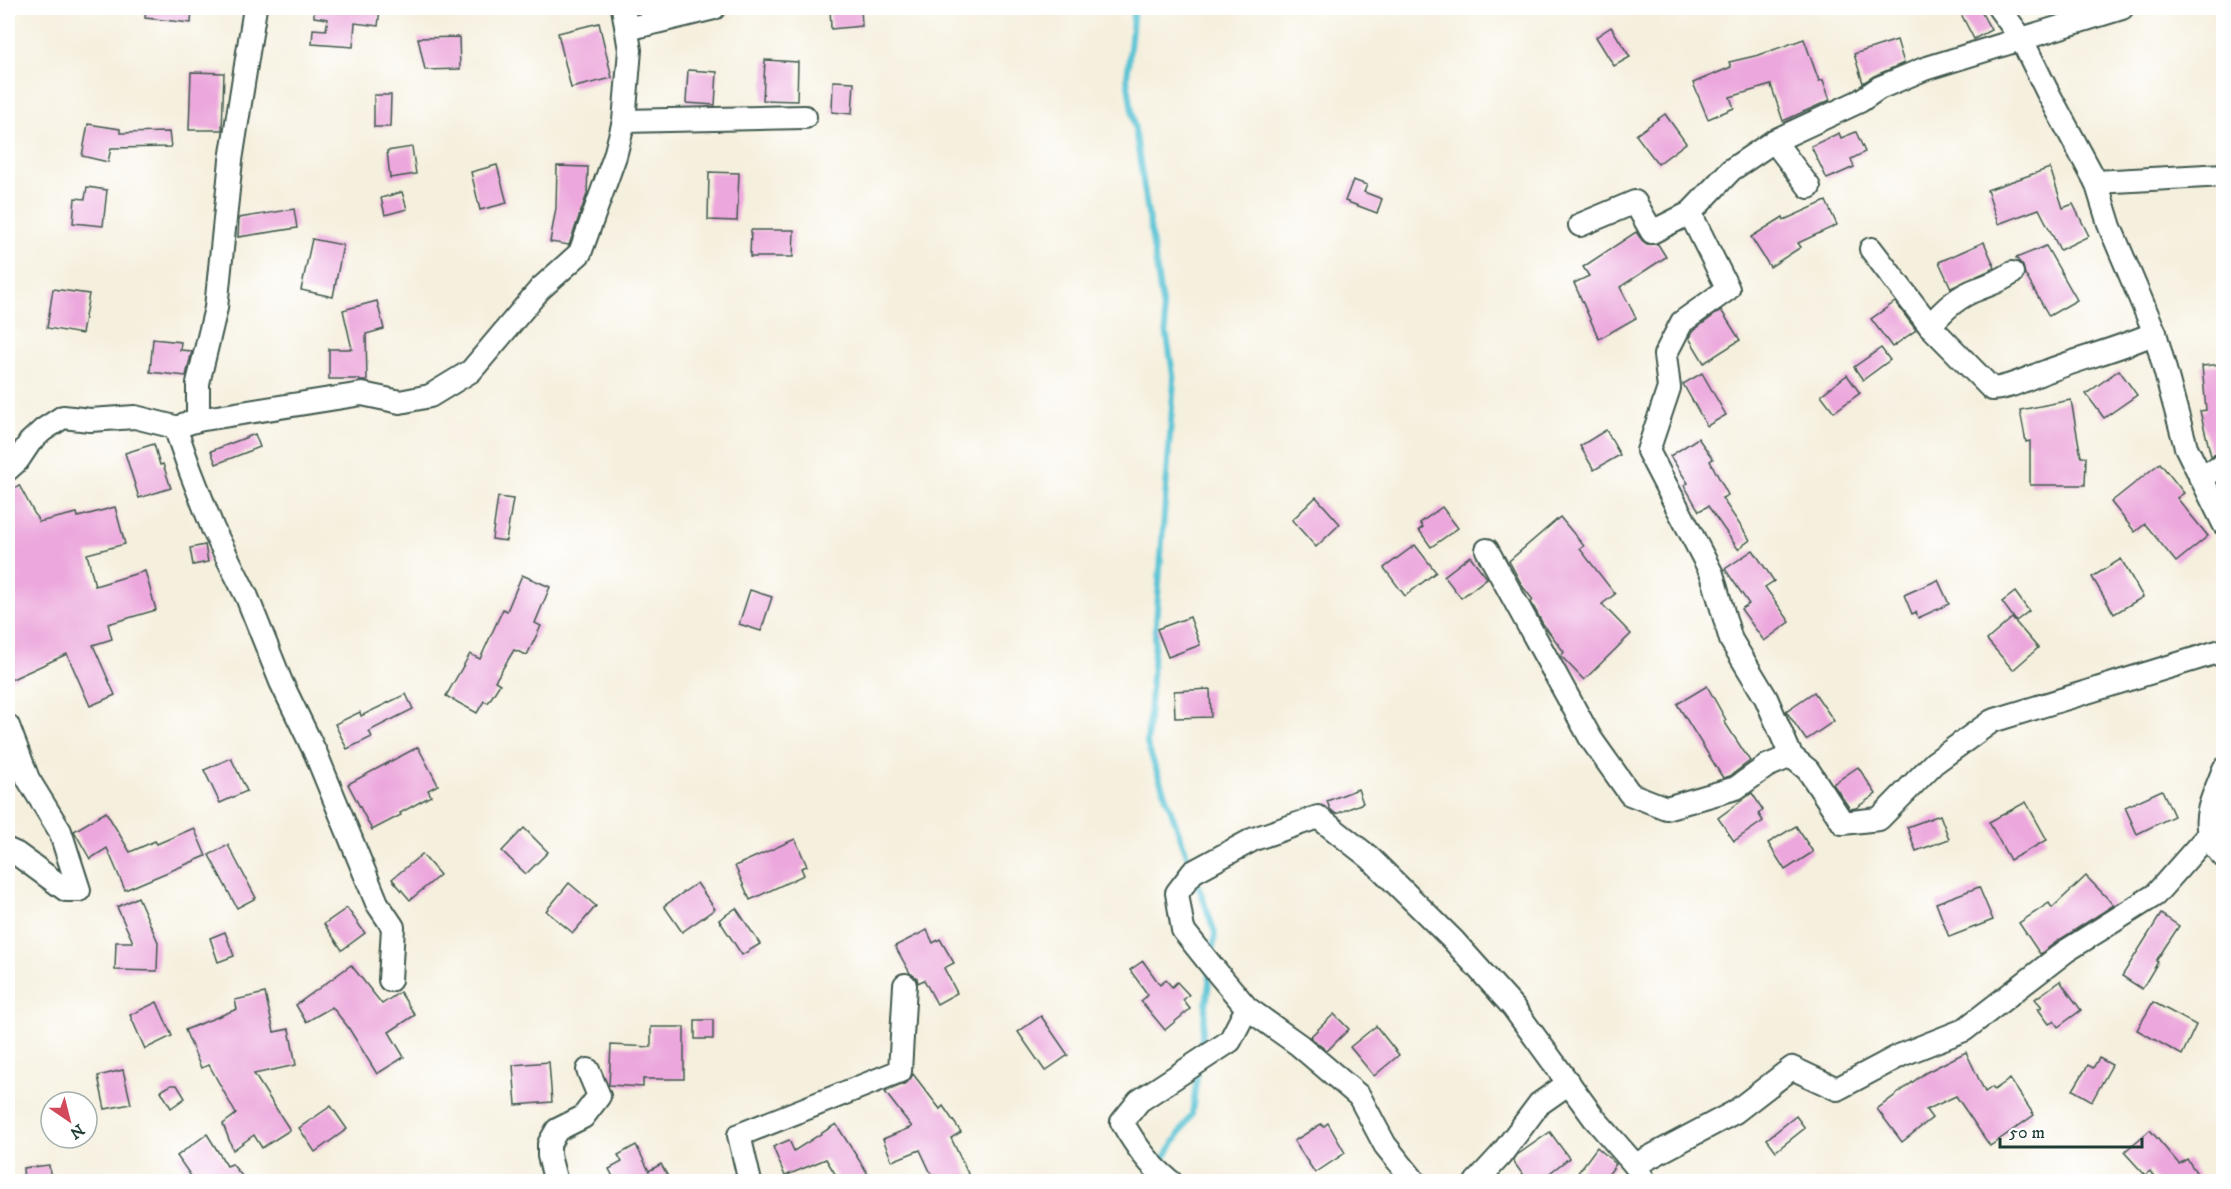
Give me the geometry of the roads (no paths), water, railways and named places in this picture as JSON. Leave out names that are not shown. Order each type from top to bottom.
[{"type":"street","points":[[198,420],[198,383],[216,308],[231,160],[255,8]]},
{"type":"street","points":[[8,469],[18,460],[30,442],[63,417],[90,420],[135,417],[175,427],[198,420],[362,394],[400,402],[430,396],[471,371],[540,289],[580,253],[615,156],[624,121],[630,50],[625,18],[714,8]]},
{"type":"street","points":[[1999,8],[2021,38],[2096,182],[2110,227],[2155,333],[2186,447],[2223,524]]},
{"type":"street","points":[[1580,225],[1635,202],[1652,232],[1690,213],[1731,170],[1774,141],[1860,101],[1879,88],[1924,69],[2122,8]]},
{"type":"street","points":[[624,121],[805,117]]},
{"type":"street","points":[[1774,141],[1809,187]]},
{"type":"street","points":[[2096,182],[2223,176]]},
{"type":"street","points":[[1690,213],[1728,290],[1682,322],[1665,355],[1669,388],[1648,451],[1712,574],[1731,640],[1766,698],[1791,756],[1808,770],[1843,823],[1879,819],[1934,763],[1992,720],[2223,650]]},
{"type":"street","points":[[1871,249],[1930,326],[1992,389],[2004,389],[2047,371],[2131,344],[2155,333]]},
{"type":"street","points":[[1930,326],[1959,299],[1980,288],[1996,284],[2012,273]]},
{"type":"street","points":[[175,427],[213,529],[247,597],[281,682],[320,763],[377,903],[393,927],[390,980]]},
{"type":"street","points":[[2200,477],[2223,465]]},
{"type":"street","points":[[1487,550],[1591,740],[1630,794],[1666,808],[1736,788],[1767,766],[1791,756]]},
{"type":"street","points":[[8,726],[28,779],[60,831],[79,890],[66,890],[17,854],[8,850]]},
{"type":"street","points":[[2223,769],[2206,818],[2214,848],[2223,857]]},
{"type":"street","points":[[1415,1182],[1385,1145],[1359,1096],[1299,1045],[1247,1008],[1183,930],[1176,893],[1193,872],[1254,839],[1318,817],[1369,857],[1453,940],[1513,1006],[1594,1118],[1640,1173],[1735,1112],[1792,1068],[1837,1089],[1901,1054],[1964,1030],[2066,951],[2155,895],[2209,834]]},
{"type":"street","points":[[750,1182],[739,1135],[900,1071],[905,985]]},
{"type":"street","points":[[1171,1182],[1156,1171],[1142,1155],[1122,1122],[1139,1101],[1230,1041],[1247,1008]]},
{"type":"street","points":[[556,1182],[549,1156],[549,1144],[557,1130],[583,1117],[599,1096],[588,1070]]},
{"type":"street","points":[[1476,1182],[1500,1156],[1539,1104],[1569,1083]]},
{"type":"waterway","points":[[1134,8],[1127,78],[1174,381],[1147,744],[1192,869]]},
{"type":"waterway","points":[[1196,879],[1215,933],[1212,955]]},
{"type":"waterway","points":[[1200,1053],[1210,974]]},
{"type":"waterway","points":[[1159,1166],[1192,1114],[1198,1069]]}]
